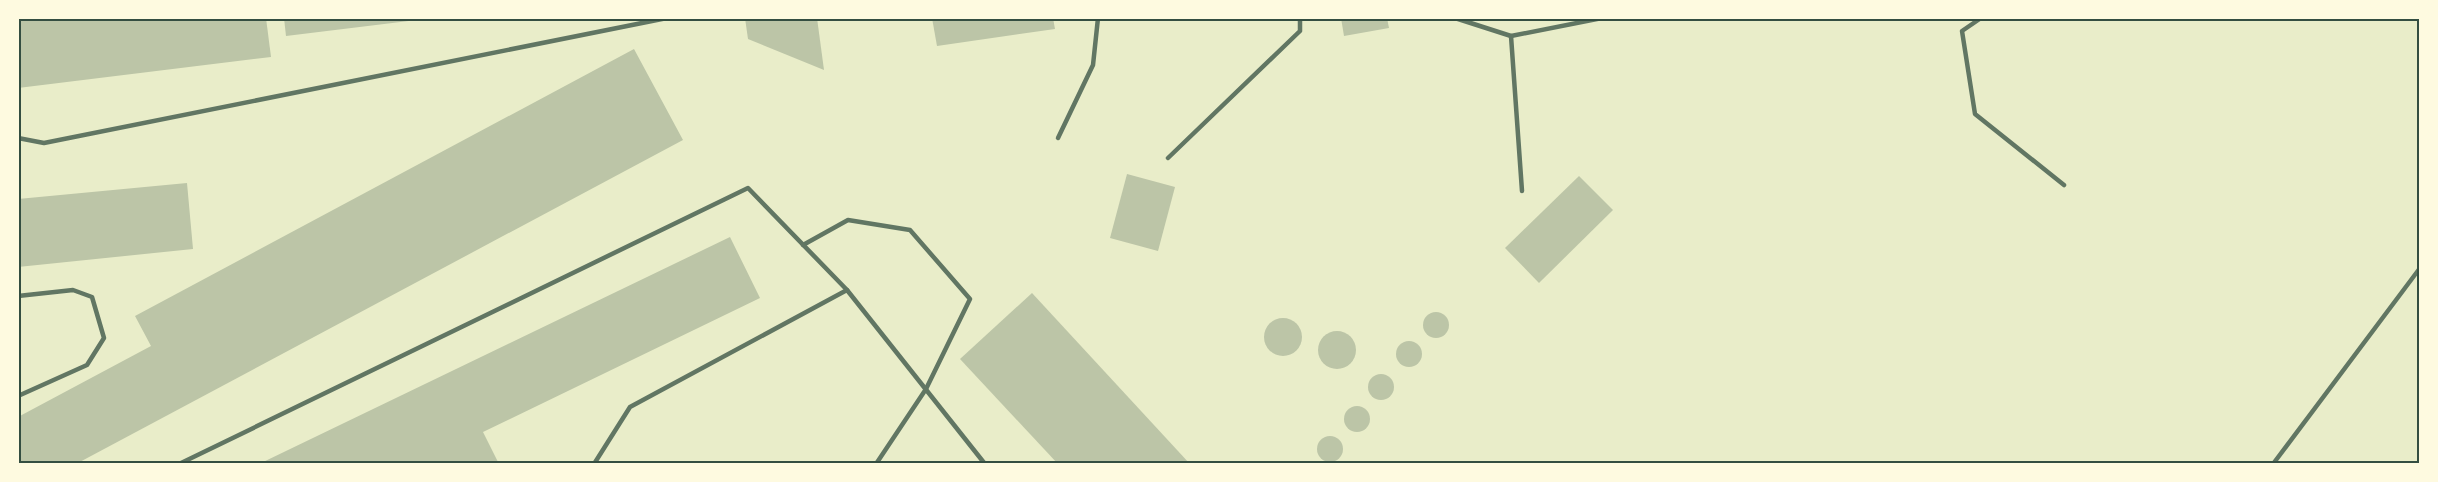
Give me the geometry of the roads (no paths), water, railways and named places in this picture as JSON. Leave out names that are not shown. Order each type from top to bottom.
[{"type":"lane","points":[[18,138],[44,144],[667,18]]},
{"type":"lane","points":[[1058,138],[1093,66],[1098,18]]},
{"type":"lane","points":[[1168,158],[1300,31],[1300,18]]},
{"type":"lane","points":[[1455,18],[1512,36],[1602,18]]},
{"type":"lane","points":[[1981,18],[1962,31],[1975,114],[2064,185]]},
{"type":"lane","points":[[1512,36],[1522,191]]},
{"type":"lane","points":[[179,464],[748,188],[847,290],[985,464]]},
{"type":"lane","points":[[803,245],[848,220],[910,230],[970,300],[926,389],[876,464]]},
{"type":"lane","points":[[2273,464],[2420,268]]},
{"type":"lane","points":[[18,296],[73,290],[92,297],[104,338],[87,365],[18,396]]},
{"type":"lane","points":[[594,464],[630,407],[847,290]]}]
